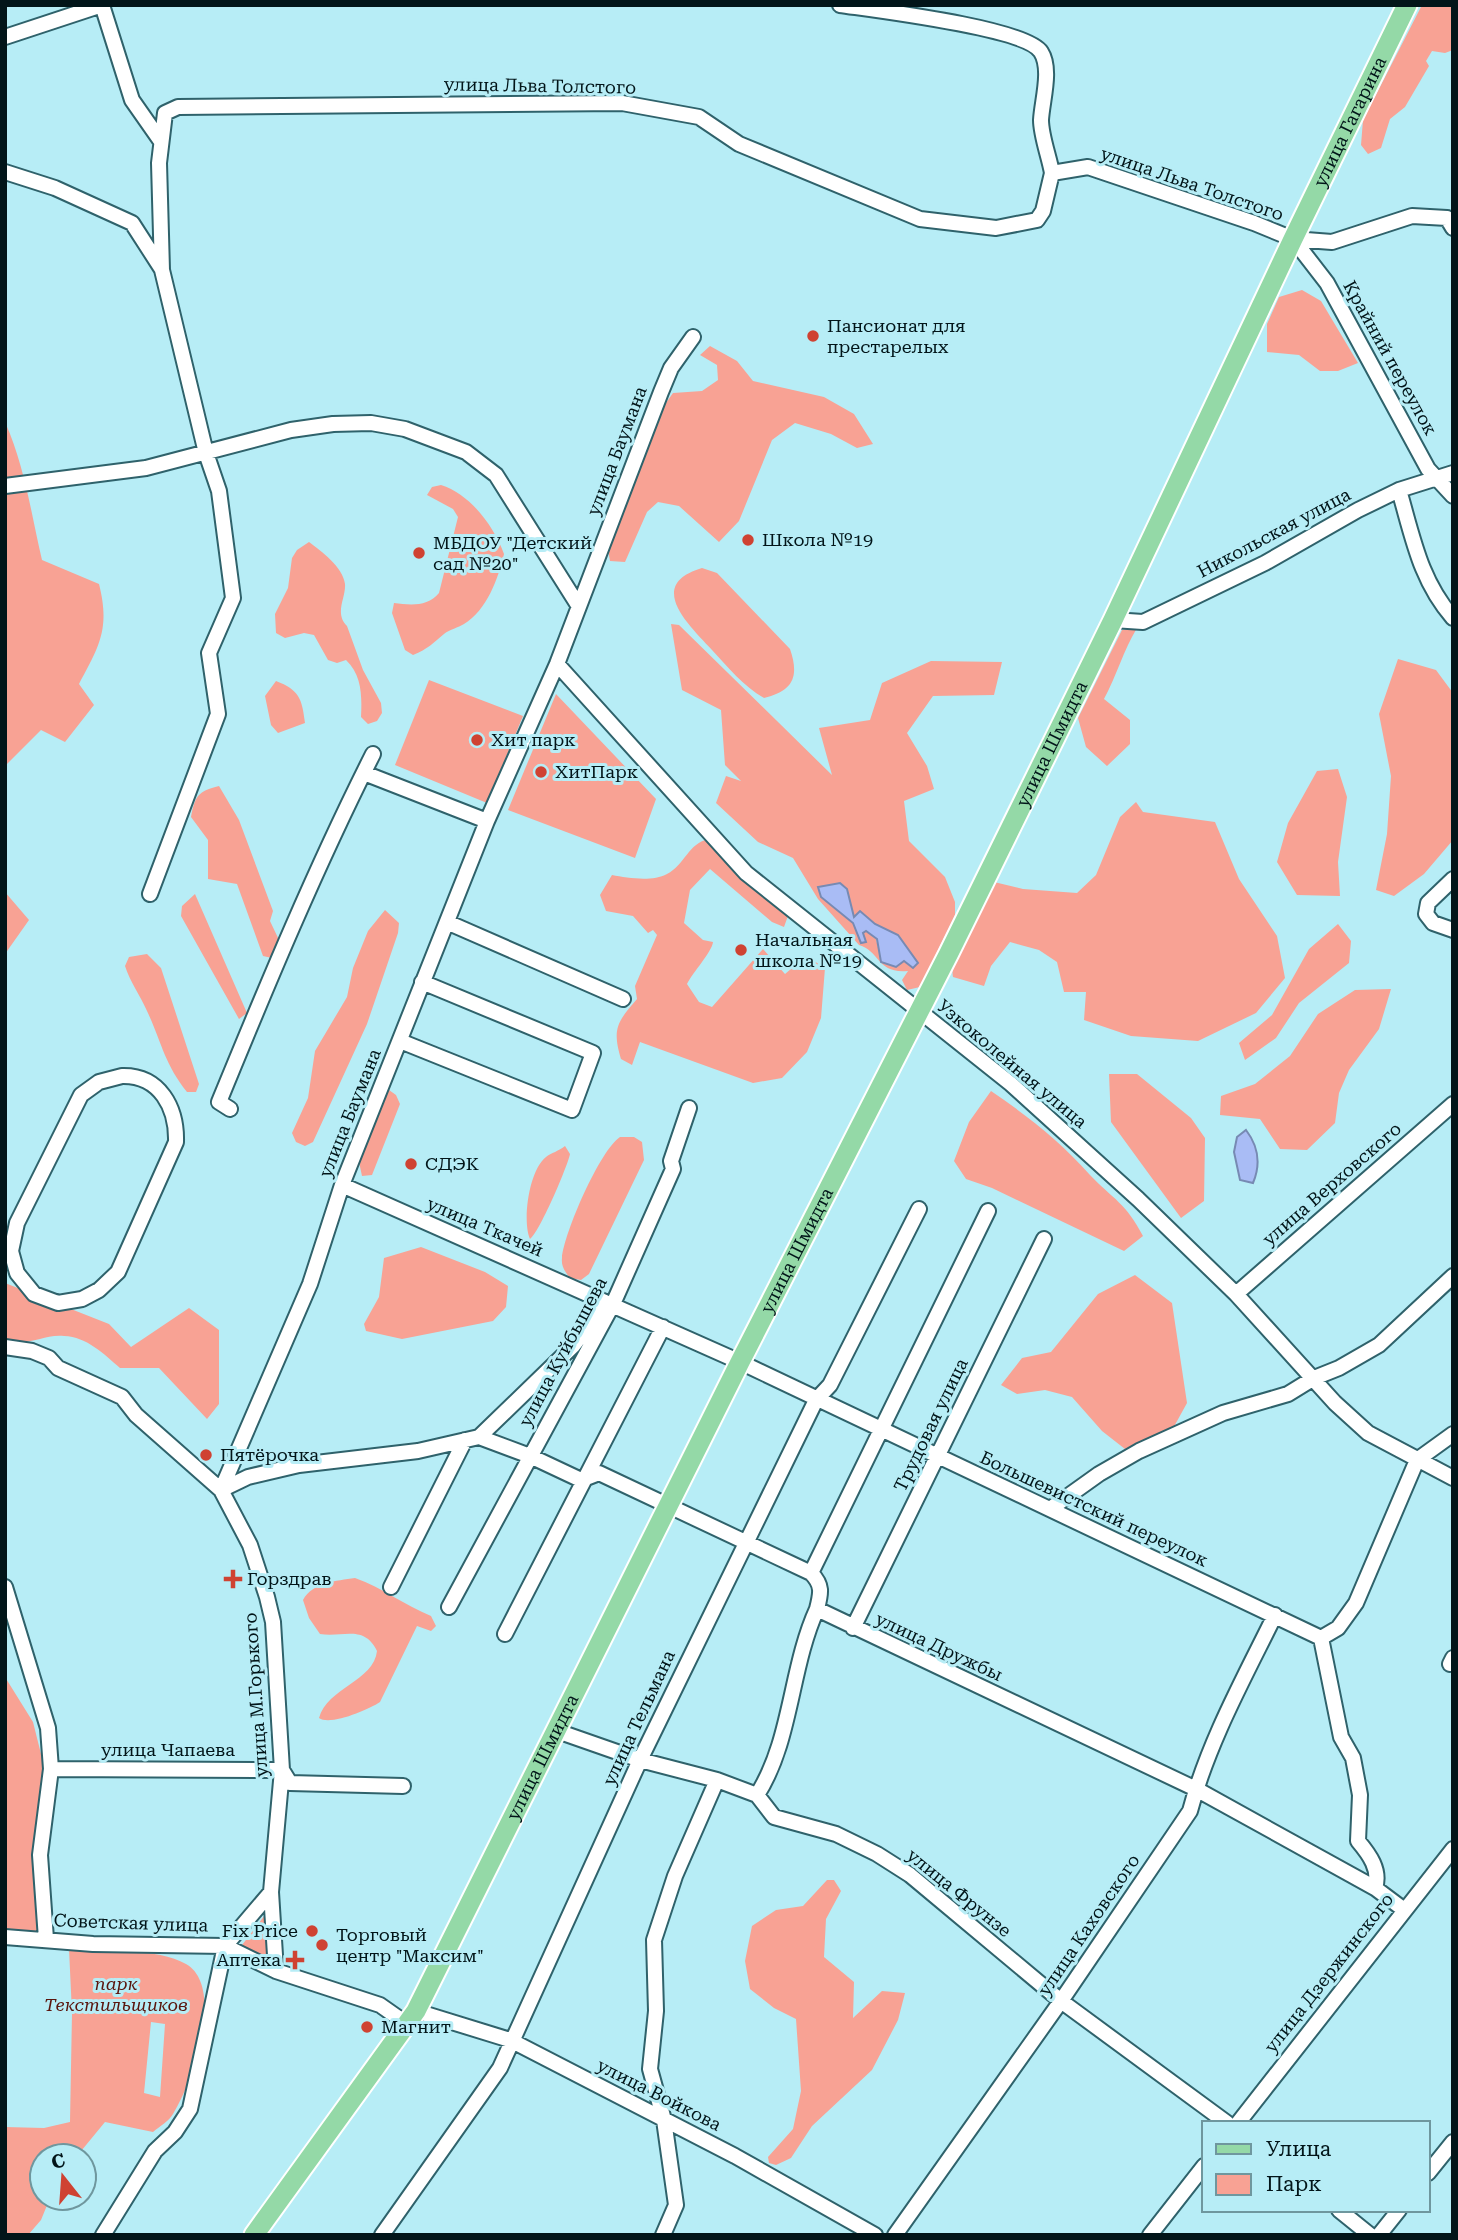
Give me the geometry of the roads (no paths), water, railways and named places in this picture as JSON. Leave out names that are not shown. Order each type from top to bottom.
[{"type":"main road","name":"улица Гагарина","points":[[1293,239],[1407,5]]},
{"type":"main road","name":"улица Шмидта","points":[[254,2235],[412,2017],[740,1362],[920,1013],[1113,620],[1293,239]]},
{"type":"street","points":[[5,37],[102,5],[132,100],[160,140]]},
{"type":"street","points":[[840,5],[1025,39],[1041,51],[1045,64],[1041,125],[1052,173]]},
{"type":"street","name":"улица Льва Толстого","points":[[150,894],[218,714],[209,653],[233,598],[219,491],[206,453],[162,270],[160,140],[165,113],[178,107],[622,103],[699,117],[739,144],[920,219],[996,228],[1037,219],[1043,211],[1052,173],[1088,167],[1254,223],[1293,239]]},
{"type":"street","name":"улица Льва Толстого","points":[[5,172],[55,188],[132,223],[162,270]]},
{"type":"street","points":[[1293,239],[1332,242],[1412,216],[1451,218]]},
{"type":"street","name":"Крайний переулок","points":[[1293,239],[1327,283],[1435,480],[1453,496]]},
{"type":"street","name":"улица Баумана","points":[[221,1490],[310,1284],[342,1185],[422,982],[449,923],[487,821],[557,664],[671,368],[693,337]]},
{"type":"street","points":[[5,486],[146,468],[291,430],[332,424],[382,425],[438,440],[466,452],[496,475],[578,605]]},
{"type":"street","name":"Никольская улица","points":[[1113,620],[1143,622],[1265,563],[1357,510],[1399,490],[1453,473]]},
{"type":"street","points":[[1399,490],[1422,569],[1434,597],[1453,618]]},
{"type":"street","name":"Узкоколейная улица","points":[[557,664],[746,873],[1011,1084],[1138,1199],[1236,1294],[1335,1404],[1368,1433],[1453,1478]]},
{"type":"street","points":[[230,1109],[219,1102],[323,857],[373,754]]},
{"type":"street","points":[[364,773],[487,821]]},
{"type":"street","points":[[1453,879],[1429,904],[1426,914],[1433,923],[1453,930]]},
{"type":"street","points":[[449,923],[624,999]]},
{"type":"street","points":[[400,1041],[572,1110],[593,1053],[422,982]]},
{"type":"street","points":[[135,1076],[158,1088],[170,1103],[177,1125],[176,1142],[118,1272],[99,1290],[82,1299],[58,1303],[34,1294],[17,1273],[11,1251],[17,1223],[81,1095],[100,1082],[135,1076]]},
{"type":"street","name":"улица Верховского","points":[[1236,1294],[1453,1104]]},
{"type":"street","name":"улица Куйбышева","points":[[449,1607],[610,1302],[673,1169],[671,1161],[690,1108]]},
{"type":"street","name":"улица Ткачей","points":[[342,1185],[610,1302]]},
{"type":"street","name":"улица Тельмана","points":[[382,2235],[500,2068],[510,2040],[639,1760],[744,1543],[816,1400],[830,1385],[919,1209]]},
{"type":"street","points":[[811,1573],[988,1210]]},
{"type":"street","name":"Трудовая улица","points":[[853,1628],[1044,1239]]},
{"type":"street","points":[[1050,1509],[1099,1474],[1139,1451],[1223,1413],[1289,1394],[1379,1345],[1453,1276]]},
{"type":"street","points":[[391,1587],[472,1439],[573,1346],[610,1302]]},
{"type":"street","name":"Большевистский переулок","points":[[610,1302],[816,1400],[883,1428],[936,1457],[1321,1638]]},
{"type":"street","points":[[505,1634],[663,1327]]},
{"type":"street","name":"улица М.Горького","points":[[5,1347],[32,1351],[49,1358],[58,1368],[122,1397],[136,1415],[221,1490],[250,1545],[274,1622],[282,1770],[271,1892],[276,1971]]},
{"type":"street","points":[[1375,1888],[1378,1879],[1371,1857],[1358,1841],[1360,1794],[1353,1758],[1341,1737],[1321,1638],[1338,1628],[1356,1603],[1417,1460],[1453,1434]]},
{"type":"street","points":[[221,1490],[248,1477],[296,1466],[418,1451],[472,1439],[530,1456],[581,1480],[599,1473],[811,1573],[819,1581],[821,1593],[807,1631],[771,1772],[757,1795]]},
{"type":"street","points":[[5,1587],[48,1728],[51,1769],[40,1855],[46,1939]]},
{"type":"street","name":"улица Дружбы","points":[[817,1609],[1196,1789],[1375,1888],[1403,1909]]},
{"type":"street","name":"улица Каховского","points":[[895,2235],[1061,2001],[1190,1811],[1196,1789],[1232,1702],[1275,1615]]},
{"type":"street","name":"улица Фрунзе","points":[[557,1731],[639,1760],[717,1780],[757,1795],[774,1817],[836,1834],[877,1854],[910,1875],[1061,2001],[1224,2121]]},
{"type":"street","name":"улица Чапаева","points":[[51,1769],[282,1770],[290,1783],[404,1786]]},
{"type":"street","points":[[663,2235],[676,2205],[664,2120],[650,2069],[656,2011],[654,1940],[676,1876],[717,1780]]},
{"type":"street","name":"улица Дзержинского","points":[[1240,2121],[1403,1909],[1453,1849]]},
{"type":"street","points":[[103,2235],[155,2151],[175,2133],[190,2109],[225,1946],[271,1892]]},
{"type":"street","name":"Советская улица","points":[[5,1937],[93,1944],[225,1946],[276,1971],[412,2017]]},
{"type":"street","name":"улица Войкова","points":[[412,2017],[510,2040],[875,2235]]},
{"type":"street","points":[[1430,2171],[1453,2143]]},
{"type":"street","points":[[1150,2235],[1202,2169]]},
{"type":"street","points":[[1341,2212],[1370,2235]]},
{"type":"street","points":[[1379,2235],[1397,2212]]},
{"type":"water","points":[[840,883],[847,889],[854,917],[860,911],[875,924],[898,935],[918,963],[913,968],[904,961],[896,967],[881,962],[877,939],[866,931],[863,933],[866,942],[861,943],[853,923],[821,897],[818,887]]},
{"type":"water","points":[[1246,1130],[1254,1143],[1257,1156],[1253,1183],[1240,1180],[1234,1152],[1237,1137]]},
{"type":"place","name":"Пансионат для престарелых","points":[[813,336]]},
{"type":"place","name":"Школа №19","points":[[748,540]]},
{"type":"place","name":"МБДОУ \"Детский сад №20\"","points":[[419,553]]},
{"type":"place","name":"Хит парк","points":[[477,740]]},
{"type":"place","name":"ХитПарк","points":[[541,772]]},
{"type":"place","name":"Начальная школа №19","points":[[741,950]]},
{"type":"place","name":"СДЭК","points":[[411,1164]]},
{"type":"place","name":"Пятёрочка","points":[[206,1455]]},
{"type":"place","name":"Горздрав","points":[[233,1579]]},
{"type":"place","name":"Fix Price","points":[[312,1931]]},
{"type":"place","name":"Торговый центр \"Максим\"","points":[[322,1945]]},
{"type":"place","name":"Аптека","points":[[295,1960]]},
{"type":"place","name":"Магнит","points":[[367,2027]]},
{"type":"park label","name":"парк Текстильщиков","points":[[116,1994]]}]
